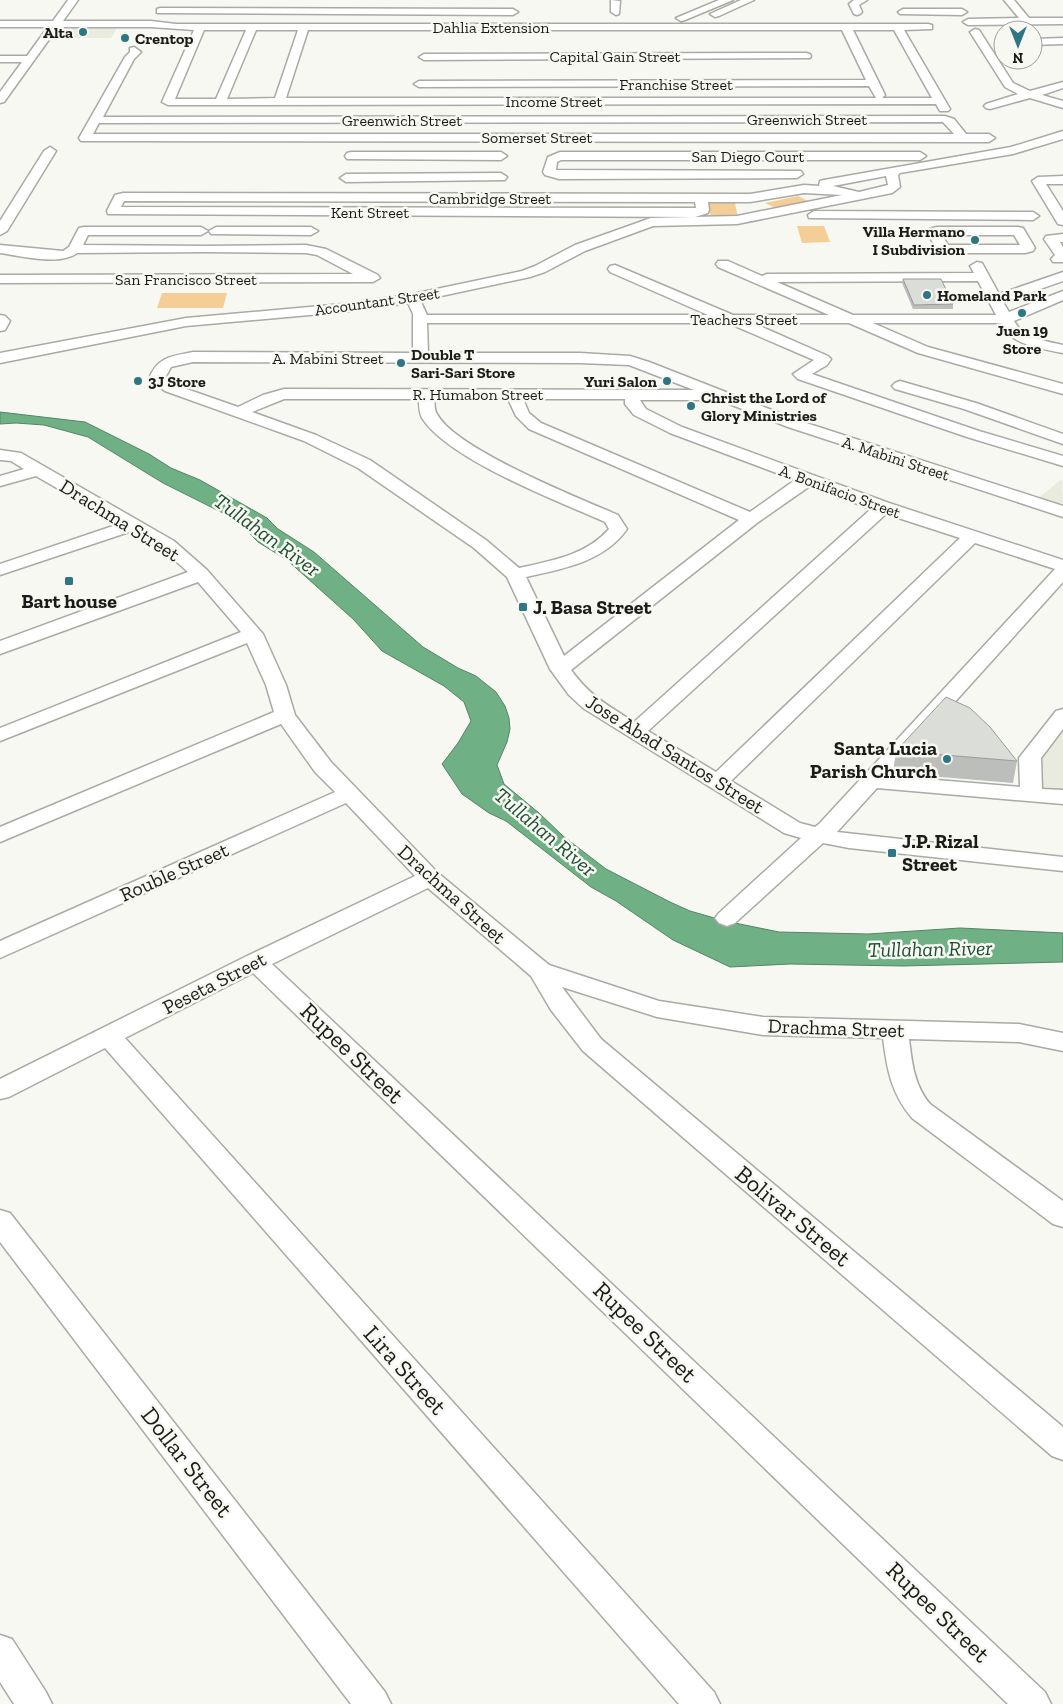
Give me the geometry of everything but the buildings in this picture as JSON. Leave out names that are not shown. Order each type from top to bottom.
[{"type":"street","points":[[0,100],[73,0]]},
{"type":"street","points":[[96,120],[136,47],[167,0]]},
{"type":"street","points":[[224,12],[229,0]]},
{"type":"street","points":[[283,12],[288,0]]},
{"type":"street","points":[[349,12],[352,0]]},
{"type":"street","points":[[416,12],[418,0]]},
{"type":"street","points":[[467,12],[468,0]]},
{"type":"street","points":[[611,0],[616,0],[615,12]]},
{"type":"street","points":[[670,12],[701,15],[728,0]]},
{"type":"street","points":[[720,12],[749,0]]},
{"type":"street","points":[[858,12],[854,4],[862,0]]},
{"type":"street","points":[[954,0],[1009,85],[1029,95],[1063,105]]},
{"type":"street","points":[[1009,0],[1025,20]]},
{"type":"street","points":[[160,11],[526,12]]},
{"type":"street","points":[[681,18],[720,12],[746,12]]},
{"type":"street","points":[[896,12],[962,12]]},
{"type":"street","points":[[1043,21],[1063,21]]},
{"type":"street","name":"Dahlia Extension","points":[[0,24],[151,24],[166,27],[304,28],[427,35],[797,35],[846,27],[928,27]]},
{"type":"street","points":[[972,27],[993,25]]},
{"type":"street","points":[[846,27],[882,101]]},
{"type":"street","name":"Income Street","points":[[200,28],[168,102],[882,101],[944,110]]},
{"type":"street","points":[[220,102],[252,28]]},
{"type":"street","points":[[279,102],[304,28]]},
{"type":"street","points":[[897,28],[944,110],[963,138]]},
{"type":"street","points":[[416,102],[427,35]]},
{"type":"street","points":[[797,35],[811,70]]},
{"type":"street","points":[[1043,42],[1063,41]]},
{"type":"street","points":[[982,42],[993,42]]},
{"type":"street","name":"Capital Gain Street","points":[[424,56],[811,70]]},
{"type":"street","points":[[0,59],[29,59]]},
{"type":"street","name":"Franchise Street","points":[[419,84],[811,70],[874,83]]},
{"type":"street","points":[[990,106],[1063,85]]},
{"type":"street","name":"Greenwich Street","points":[[96,120],[644,119],[944,110]]},
{"type":"street","points":[[644,119],[648,137]]},
{"type":"street","name":"Somerset Street","points":[[96,120],[86,138],[989,138]]},
{"type":"street","points":[[337,215],[356,138],[356,120]]},
{"type":"street","points":[[790,156],[801,184],[811,186],[1013,150],[1063,135]]},
{"type":"street","points":[[500,212],[502,137]]},
{"type":"street","points":[[0,231],[50,151]]},
{"type":"street","points":[[351,156],[502,156]]},
{"type":"street","name":"San Diego Court","points":[[797,174],[559,175],[549,172],[553,157],[911,156],[943,161]]},
{"type":"street","points":[[746,219],[892,189],[894,187],[892,174],[896,170]]},
{"type":"street","points":[[346,178],[501,177]]},
{"type":"street","points":[[1057,207],[1038,181],[1063,180]]},
{"type":"street","name":"Cambridge Street","points":[[114,212],[120,197],[701,198],[762,197],[794,190],[817,189],[838,190],[859,196]]},
{"type":"street","points":[[1057,207],[1063,190]]},
{"type":"street","name":"Kent Street","points":[[114,212],[337,215],[500,212],[695,212],[703,210],[701,198]]},
{"type":"street","points":[[746,219],[782,218],[799,215],[1033,216]]},
{"type":"street","name":"Accountant Street","points":[[0,358],[111,335],[194,321],[343,308],[408,299],[525,274],[540,269],[580,248],[651,222],[746,219]]},
{"type":"street","points":[[216,231],[311,229],[306,248]]},
{"type":"street","points":[[0,249],[56,256],[66,254],[74,249],[84,231],[201,231]]},
{"type":"street","points":[[226,248],[232,231]]},
{"type":"street","points":[[934,231],[1018,231],[1028,248],[1025,250],[968,249],[943,249],[934,231]]},
{"type":"street","points":[[1058,259],[1062,256],[1051,239],[1063,238]]},
{"type":"street","points":[[74,249],[306,248],[321,252],[408,299],[418,309],[421,358]]},
{"type":"street","points":[[968,249],[1012,331],[1020,337],[1063,349]]},
{"type":"street","points":[[723,264],[923,350],[1063,389]]},
{"type":"street","points":[[615,269],[824,360],[801,375],[972,434],[1063,461]]},
{"type":"street","points":[[995,300],[1063,276]]},
{"type":"street","points":[[758,278],[983,277]]},
{"type":"street","name":"San Francisco Street","points":[[0,279],[372,278]]},
{"type":"street","name":"Teachers Street","points":[[420,319],[1005,319],[1063,295]]},
{"type":"street","points":[[1042,304],[1061,312]]},
{"type":"street","points":[[0,319],[4,321],[0,327]]},
{"type":"street","name":"A. Mabini Street","points":[[168,361],[193,357],[580,358],[630,361],[722,395],[785,421],[862,448],[1063,512]]},
{"type":"street","name":"Jose Abad Santos Street","points":[[168,361],[160,370],[157,379],[170,388],[310,438],[364,464],[480,544],[515,574],[560,669],[576,691],[590,704],[720,781],[792,828],[849,841],[1063,864]]},
{"type":"street","points":[[900,386],[970,406],[1063,439]]},
{"type":"street","name":"R. Humabon Street","points":[[238,413],[269,398],[284,394],[722,395]]},
{"type":"street","points":[[426,394],[428,415],[448,436],[524,478],[612,519],[618,529],[612,538],[583,555],[546,567],[515,574]]},
{"type":"street","points":[[514,394],[518,410],[524,418],[535,426],[751,519]]},
{"type":"street","name":"A. Bonifacio Street","points":[[632,394],[633,404],[640,412],[657,422],[883,507],[1063,566]]},
{"type":"street","name":"Drachma Street","points":[[0,456],[15,457],[168,545],[201,574],[253,634],[276,685],[285,715],[302,740],[347,794],[430,878],[540,971],[657,1009],[736,1023],[763,1026],[1018,1034],[1063,1042]]},
{"type":"street","points":[[0,481],[38,470]]},
{"type":"street","points":[[560,669],[751,519],[807,480]]},
{"type":"street","points":[[636,731],[883,507]]},
{"type":"street","points":[[0,570],[132,525]]},
{"type":"street","points":[[720,781],[972,536]]},
{"type":"street","points":[[727,918],[817,835],[826,829],[1063,571]]},
{"type":"street","points":[[0,648],[201,574]]},
{"type":"street","points":[[0,735],[253,634]]},
{"type":"street","points":[[0,835],[285,715]]},
{"type":"street","points":[[1031,795],[1030,758],[1063,715]]},
{"type":"street","points":[[872,781],[1063,797]]},
{"type":"street","name":"Rouble Street","points":[[0,950],[347,794]]},
{"type":"street","name":"Peseta Street","points":[[0,1090],[256,962],[430,878]]},
{"type":"street","name":"Rupee Street","points":[[256,962],[1033,1704]]},
{"type":"street","name":"Bolivar Street","points":[[540,971],[560,1004],[592,1045],[1063,1446]]},
{"type":"street","points":[[895,1031],[904,1086],[910,1099],[921,1111],[1063,1216]]},
{"type":"street","name":"Lira Street","points":[[108,1036],[702,1704]]},
{"type":"street","name":"Dollar Street","points":[[0,1221],[373,1704]]},
{"type":"street","points":[[0,1651],[34,1704]]},
{"type":"shaded area","points":[[59,28],[117,28],[111,38],[53,38]]},
{"type":"shaded area","points":[[798,196],[808,201],[776,208],[765,203]]},
{"type":"shaded area","points":[[707,199],[734,199],[738,217],[711,217]]},
{"type":"shaded area","points":[[797,226],[824,226],[830,242],[802,243]]},
{"type":"shaded area","points":[[162,293],[227,293],[223,308],[157,308]]},
{"type":"shaded area","points":[[1062,479],[1063,506],[1038,498]]},
{"type":"shaded area","points":[[1063,724],[1063,790],[1040,788],[1039,754]]},
{"type":"water","name":"Tullahan River","points":[[0,412],[85,422],[149,454],[171,468],[200,480],[267,518],[278,529],[314,552],[423,647],[458,668],[476,676],[496,692],[505,706],[510,729],[507,742],[497,765],[504,784],[563,836],[606,869],[690,911],[725,921],[779,932],[868,934],[960,928],[1063,933],[1063,962],[903,966],[790,964],[730,967],[673,940],[616,901],[591,887],[506,821],[489,813],[462,794],[442,764],[458,743],[471,721],[464,702],[444,686],[382,651],[353,619],[287,560],[258,542],[237,520],[163,483],[88,437],[44,425],[0,424]]},
{"type":"place","name":"Alta","points":[[83,32]]},
{"type":"place","name":"Crentop","points":[[125,38]]},
{"type":"place","name":"Villa Hermano I Subdivision","points":[[975,240]]},
{"type":"place","name":"Homeland Park","points":[[927,295]]},
{"type":"place","name":"Juen 19 Store","points":[[1022,313]]},
{"type":"place","name":"Double T Sari-Sari Store","points":[[401,363]]},
{"type":"place","name":"3J Store","points":[[138,381]]},
{"type":"place","name":"Yuri Salon","points":[[667,381]]},
{"type":"place","name":"Christ the Lord of Glory Ministries","points":[[691,406]]},
{"type":"place","name":"Bart house","points":[[69,581]]},
{"type":"place","name":"J. Basa Street","points":[[523,607]]},
{"type":"place","name":"Santa Lucia Parish Church","points":[[947,759]]},
{"type":"place","name":"J.P. Rizal Street","points":[[892,853]]}]
